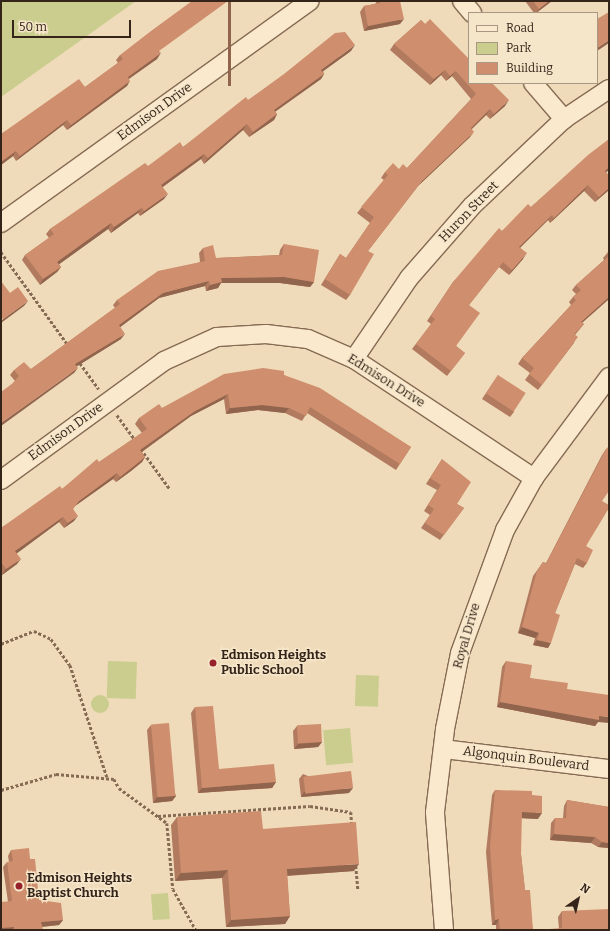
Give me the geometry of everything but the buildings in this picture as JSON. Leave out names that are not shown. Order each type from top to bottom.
[{"type":"street","name":"Edmison Drive","points":[[1,223],[310,1]]},
{"type":"street","points":[[462,1],[471,12]]},
{"type":"street","points":[[534,84],[564,119]]},
{"type":"street","name":"Huron Street","points":[[354,359],[409,278],[472,206],[564,119],[609,89]]},
{"type":"street","name":"Edmison Drive","points":[[1,480],[164,361],[217,337],[266,334],[308,339],[354,359],[534,478]]},
{"type":"street","name":"Royal Drive","points":[[444,930],[435,812],[443,749],[460,653],[483,583],[505,530],[534,478],[609,377]]},
{"type":"street","name":"Algonquin Boulevard","points":[[443,749],[609,769]]},
{"type":"path","points":[[1,252],[71,349]]},
{"type":"path","points":[[75,356],[170,489]]},
{"type":"path","points":[[1,644],[34,631],[51,639],[70,664],[108,778]]},
{"type":"path","points":[[1,790],[56,774],[114,779],[119,788],[167,823],[173,889],[196,930]]},
{"type":"path","points":[[158,816],[310,806],[350,812],[352,833]]},
{"type":"path","points":[[355,862],[358,889]]},
{"type":"green space","points":[[1,1],[136,1],[1,97]]},
{"type":"green space","points":[[108,661],[137,662],[136,699],[107,698]]},
{"type":"green space","points":[[356,675],[379,676],[378,707],[355,706]]},
{"type":"green space","points":[[100,695],[106,698],[109,704],[106,710],[100,713],[94,710],[91,704],[94,698]]},
{"type":"green space","points":[[350,728],[353,763],[326,765],[323,730]]},
{"type":"green space","points":[[168,893],[170,919],[153,920],[151,894]]},
{"type":"place","name":"Edmison Heights Public School","points":[[213,663]]},
{"type":"place","name":"Edmison Heights Baptist Church","points":[[19,886]]}]
